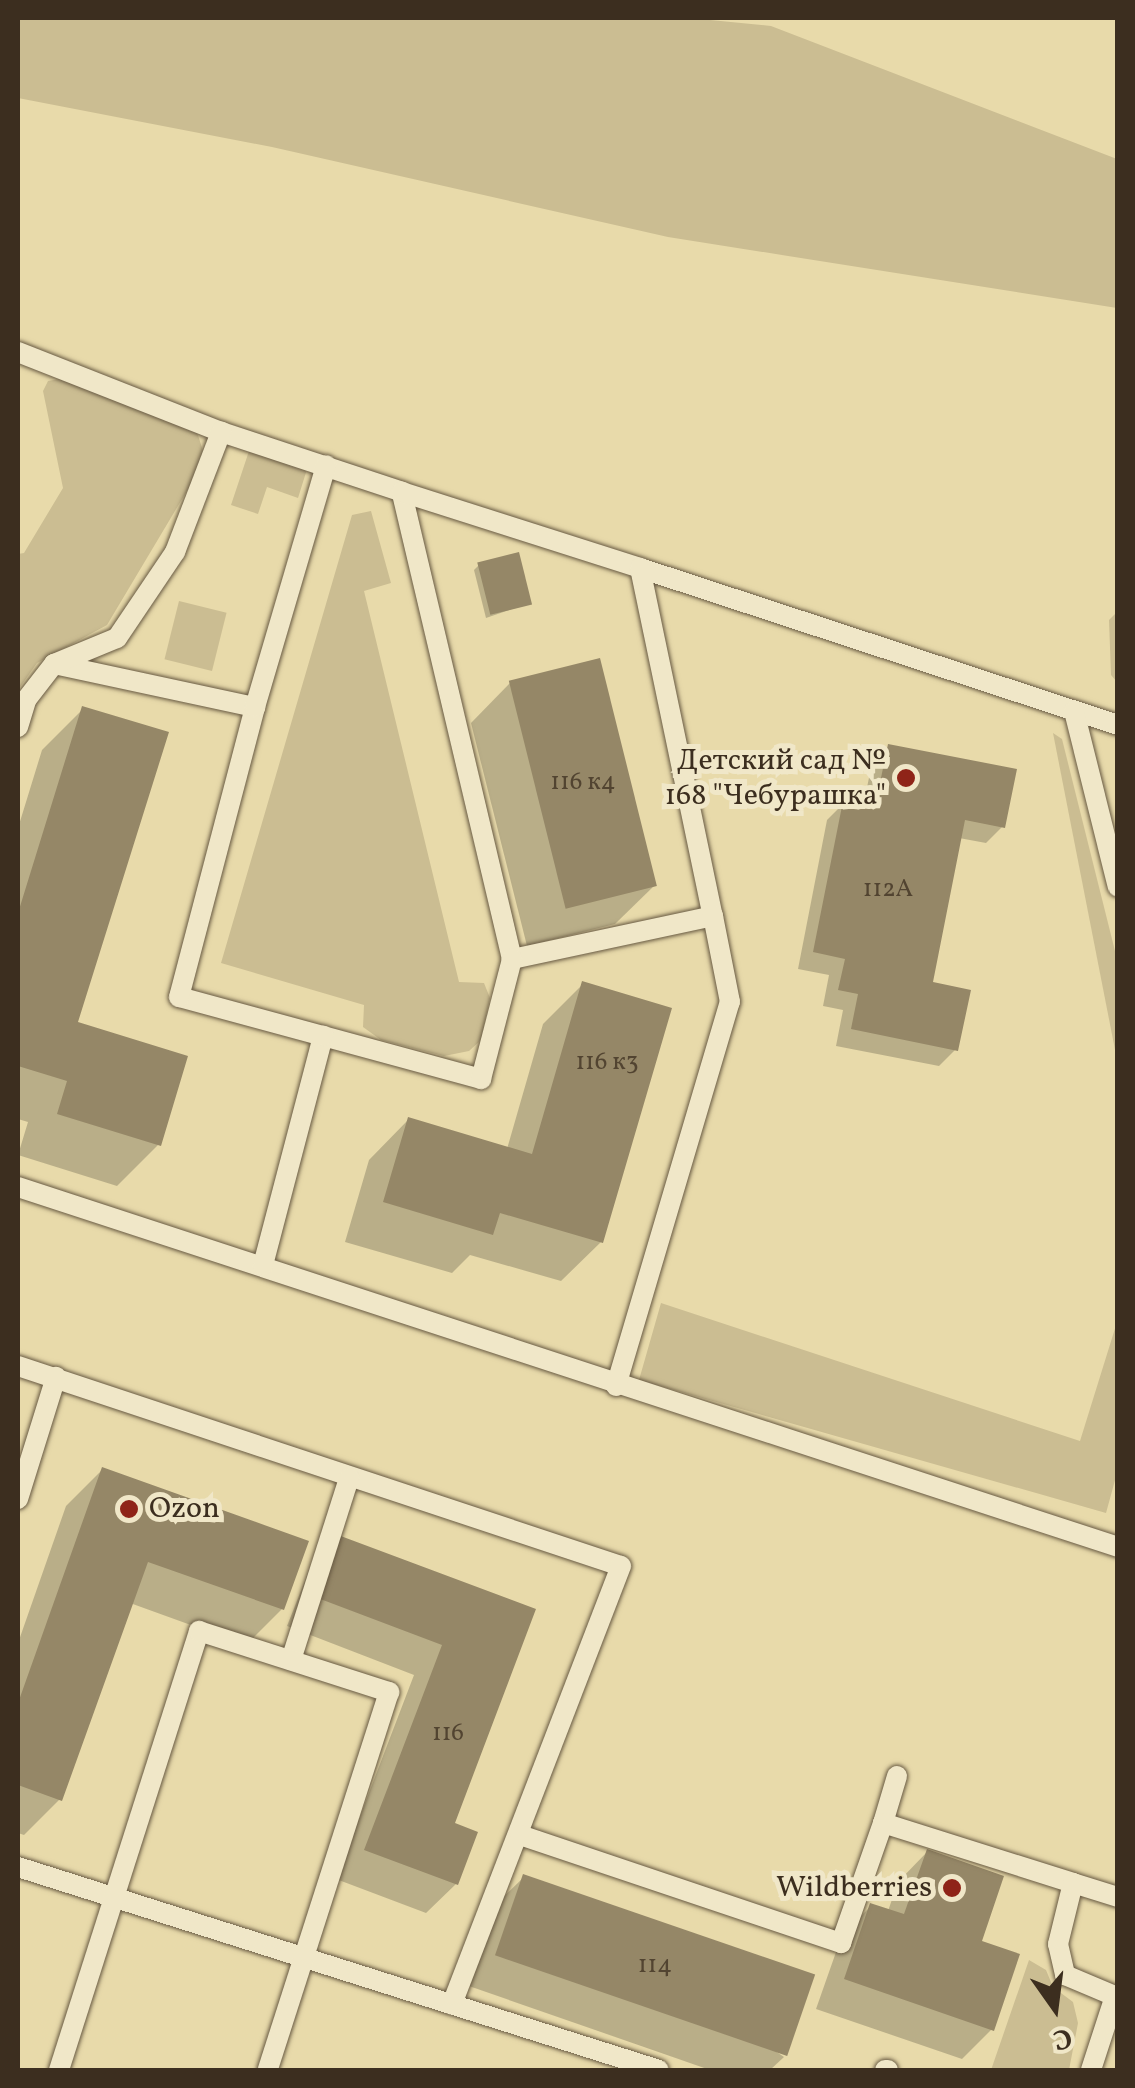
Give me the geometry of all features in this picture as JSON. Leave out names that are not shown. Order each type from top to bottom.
[{"type":"lane","points":[[18,352],[222,432],[1118,725]]},
{"type":"lane","points":[[18,727],[26,700],[54,664],[117,638],[175,552],[222,432]]},
{"type":"lane","points":[[326,465],[255,707],[180,997],[481,1079],[512,959],[402,492]]},
{"type":"lane","points":[[616,1386],[730,1002],[640,568]]},
{"type":"lane","points":[[54,664],[255,707]]},
{"type":"lane","points":[[1074,711],[1118,887]]},
{"type":"lane","points":[[512,959],[712,916]]},
{"type":"lane","points":[[262,1266],[323,1036]]},
{"type":"lane","points":[[18,1187],[616,1386],[1117,1546]]},
{"type":"lane","points":[[18,1366],[621,1566],[452,2005]]},
{"type":"lane","points":[[18,1499],[56,1377]]},
{"type":"lane","points":[[292,1660],[349,1478]]},
{"type":"lane","points":[[59,2070],[199,1631],[389,1692],[268,2070]]},
{"type":"lane","points":[[520,1834],[841,1943],[897,1776]]},
{"type":"lane","points":[[883,1823],[1118,1897]]},
{"type":"lane","points":[[18,1867],[659,2070]]},
{"type":"lane","points":[[1074,1883],[1058,1944],[1066,1976],[1116,1993],[1091,2070]]},
{"type":"shaded area","points":[[18,18],[690,18],[771,26],[1117,159],[1117,308],[668,237],[272,147],[18,98]]},
{"type":"shaded area","points":[[59,379],[197,432],[203,451],[197,474],[107,625],[37,663],[18,690],[18,554],[24,553],[63,488],[43,391],[48,381]]},
{"type":"shaded area","points":[[250,448],[308,466],[298,498],[267,487],[258,514],[231,505]]},
{"type":"shaded area","points":[[371,511],[391,583],[364,591],[459,982],[484,983],[490,998],[481,1040],[469,1051],[444,1056],[381,1040],[363,1027],[364,1005],[221,963],[352,515]]},
{"type":"shaded area","points":[[179,601],[227,613],[212,671],[164,659]]},
{"type":"shaded area","points":[[1117,612],[1117,682],[1111,675],[1109,620]]},
{"type":"shaded area","points":[[1053,733],[1062,739],[1117,959],[1117,1060]]},
{"type":"shaded area","points":[[661,1303],[1080,1441],[1117,1322],[1117,1473],[1106,1513],[639,1380]]},
{"type":"shaded area","points":[[1029,1960],[1046,1970],[1053,1987],[1073,2002],[1078,2023],[1069,2070],[991,2070]]},
{"type":"building","points":[[519,552],[532,604],[490,615],[477,562]]},
{"type":"building","points":[[600,658],[657,886],[566,909],[509,681]]},
{"type":"building","points":[[82,706],[169,732],[78,1022],[188,1056],[161,1146],[57,1114],[67,1081],[18,1066],[18,913]]},
{"type":"building","points":[[888,744],[1017,769],[1005,828],[965,820],[933,982],[971,990],[958,1051],[851,1029],[858,994],[838,990],[845,959],[813,952],[843,801],[875,807]]},
{"type":"building","points":[[582,981],[672,1008],[603,1243],[500,1213],[493,1235],[383,1202],[408,1117],[532,1154]]},
{"type":"building","points":[[102,1467],[309,1541],[284,1610],[148,1562],[62,1801],[18,1785],[18,1703]]},
{"type":"building","points":[[338,1535],[536,1609],[455,1823],[478,1832],[458,1885],[364,1850],[442,1645],[315,1597]]},
{"type":"building","points":[[927,1849],[1004,1876],[982,1941],[1020,1954],[994,2031],[844,1979],[870,1903],[904,1914]]},
{"type":"building","points":[[523,1874],[815,1975],[787,2056],[495,1955]]},
{"type":"place","name":"Детский сад № 168 \"Чебурашка\"","points":[[906,778]]},
{"type":"place","name":"Ozon","points":[[129,1509]]},
{"type":"place","name":"Wildberries","points":[[952,1888]]}]
